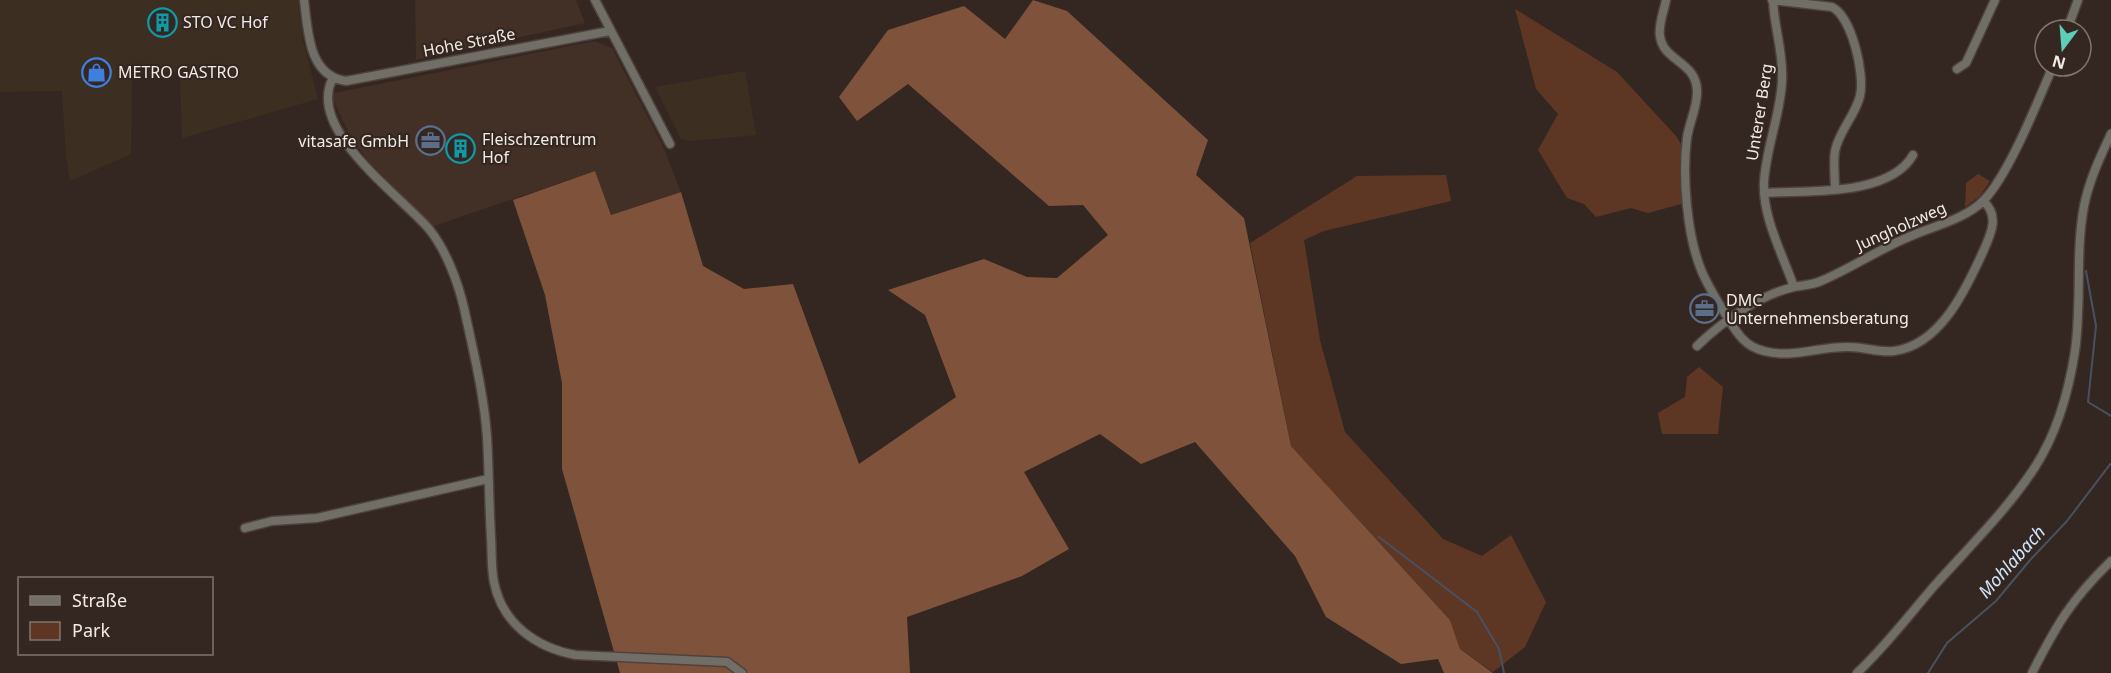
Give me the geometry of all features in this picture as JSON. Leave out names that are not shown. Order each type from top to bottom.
[{"type":"street","points":[[304,0],[308,31],[317,63],[324,74],[333,78],[327,91],[326,101],[339,129],[371,175],[429,229],[441,246],[462,300],[487,436],[494,583],[506,613],[520,631],[556,651],[576,656],[727,662],[741,673]]},
{"type":"street","points":[[595,0],[670,144]]},
{"type":"street","points":[[1666,0],[1659,34],[1662,44],[1692,73],[1697,87],[1686,156],[1693,244],[1701,271],[1737,336],[1746,343],[1754,348],[1776,354],[1848,347],[1882,352],[1917,343],[1952,312],[1979,260],[1993,224],[1990,207],[1983,201]]},
{"type":"street","points":[[1772,0],[1832,7],[1840,11],[1847,21],[1861,88],[1856,106],[1835,152],[1835,188]]},
{"type":"street","name":"Unterer Berg","points":[[1772,0],[1774,24],[1782,56],[1782,83],[1767,160],[1764,193],[1767,211],[1794,287]]},
{"type":"street","points":[[1957,69],[1966,63],[1995,0]]},
{"type":"street","points":[[2071,18],[2078,0]]},
{"type":"street","name":"Hohe Straße","points":[[333,78],[346,81],[610,31]]},
{"type":"street","name":"Jungholzweg","points":[[1697,346],[1729,320],[1755,304],[1794,287],[1807,286],[1829,278],[1879,250],[1968,212],[1983,201],[1997,183],[2047,78]]},
{"type":"street","points":[[1857,673],[1996,515],[2035,466],[2065,399],[2075,353],[2080,309],[2084,206],[2095,168],[2111,134]]},
{"type":"street","points":[[1764,193],[1858,188],[1890,176],[1909,162],[1913,155]]},
{"type":"street","points":[[245,528],[272,521],[317,518],[488,479]]},
{"type":"street","points":[[2032,673],[2060,618],[2081,590],[2111,561]]},
{"type":"shaded area","points":[[0,0],[298,0],[303,41],[318,99],[182,138],[180,72],[132,73],[131,154],[70,181],[66,157],[62,91],[0,92]]},
{"type":"shaded area","points":[[415,0],[576,0],[585,23],[416,60]]},
{"type":"shaded area","points":[[1033,0],[1067,11],[1208,140],[1196,175],[1244,218],[1291,446],[1450,620],[1460,649],[1493,673],[1444,673],[1438,659],[1401,664],[1326,617],[1295,556],[1195,442],[1141,464],[1100,434],[1024,472],[1069,549],[1022,576],[907,617],[910,673],[620,673],[562,469],[562,383],[545,295],[513,200],[595,171],[611,215],[681,192],[703,266],[744,289],[793,284],[859,464],[956,397],[925,315],[888,290],[984,259],[1027,277],[1057,278],[1108,235],[1083,205],[1049,206],[908,84],[857,121],[839,97],[888,30],[964,6],[1005,39]]},
{"type":"shaded area","points":[[595,41],[612,48],[662,144],[681,192],[610,215],[595,171],[431,227],[368,161],[348,132],[332,97],[334,93]]},
{"type":"shaded area","points":[[745,71],[756,135],[691,141],[681,139],[655,87]]},
{"type":"green space","points":[[1515,9],[1617,72],[1676,136],[1683,147],[1685,203],[1648,213],[1631,208],[1596,217],[1584,204],[1567,198],[1538,150],[1558,114],[1536,89]]},
{"type":"green space","points":[[1978,174],[1990,181],[1980,196],[1965,207],[1966,183]]},
{"type":"green space","points":[[1446,175],[1451,201],[1324,231],[1304,240],[1320,340],[1345,432],[1443,539],[1482,556],[1511,535],[1546,602],[1525,647],[1493,672],[1460,649],[1450,620],[1291,446],[1250,243],[1357,176]]},
{"type":"green space","points":[[1699,367],[1723,387],[1718,434],[1662,434],[1658,413],[1685,397],[1687,377]]},
{"type":"waterway","name":"Mohlabach","points":[[2086,271],[2096,326],[2088,402],[2111,416]]},
{"type":"waterway","name":"Mohlabach","points":[[1928,673],[1947,643],[1996,601],[2067,521],[2111,463]]},
{"type":"waterway","points":[[1379,537],[1477,612],[1499,649],[1504,673]]},
{"type":"place","name":"STO VC Hof","points":[[162,22]]},
{"type":"place","name":"METRO GASTRO","points":[[97,72]]},
{"type":"place","name":"vitasafe GmbH","points":[[430,141]]},
{"type":"place","name":"Fleischzentrum Hof","points":[[461,148]]},
{"type":"place","name":"DMC Unternehmensberatung","points":[[1705,309]]}]
